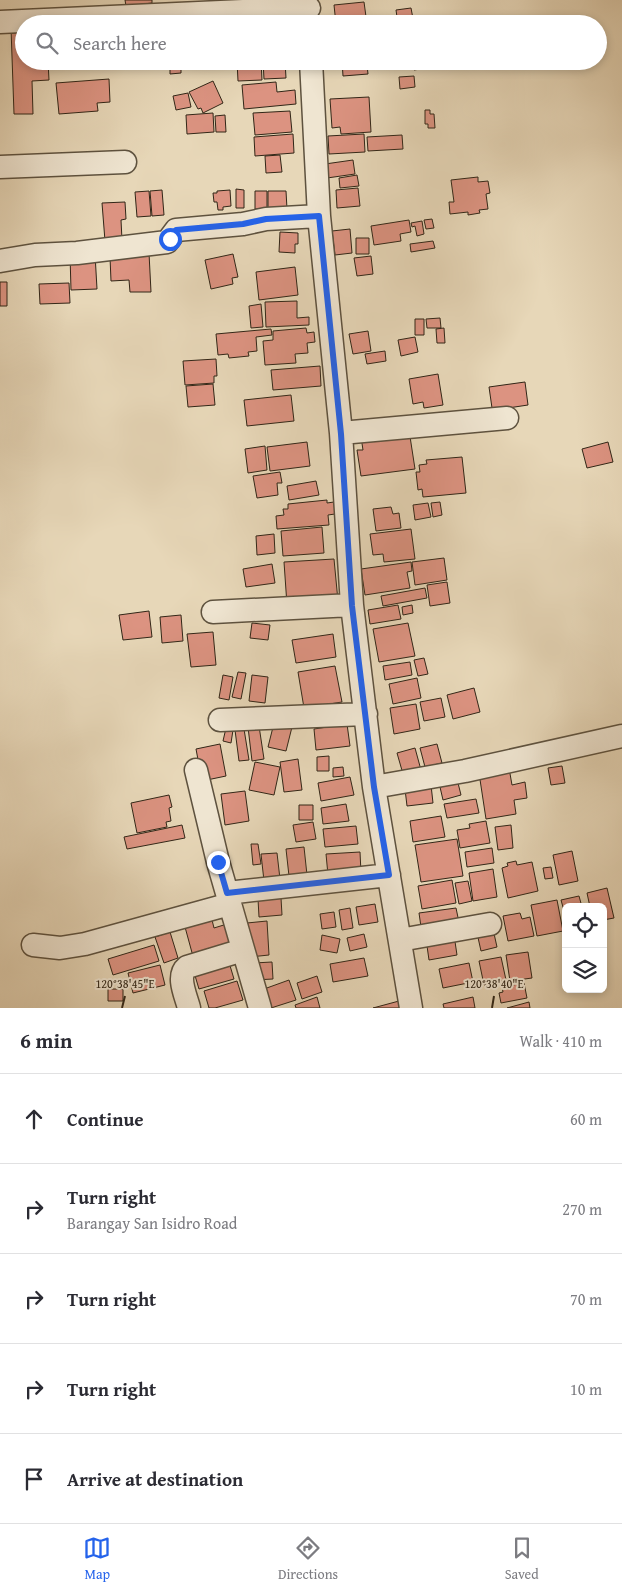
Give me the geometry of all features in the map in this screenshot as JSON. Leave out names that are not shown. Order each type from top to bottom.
[{"type":"street","points":[[197,15],[309,11]]},
{"type":"street","points":[[0,22],[15,21]]},
{"type":"street","points":[[312,70],[319,216],[341,434],[352,606],[374,787],[410,1008]]},
{"type":"street","points":[[0,167],[125,162]]},
{"type":"street","points":[[0,261],[35,255],[77,253],[167,242],[176,230],[243,224],[266,219],[319,216]]},
{"type":"street","points":[[341,434],[506,418]]},
{"type":"street","points":[[213,612],[352,606]]},
{"type":"street","points":[[220,720],[366,714]]},
{"type":"street","points":[[374,787],[465,771],[622,736]]},
{"type":"street","points":[[196,770],[228,898],[260,1008]]},
{"type":"street","points":[[32,945],[60,948],[84,944],[228,898],[389,875]]},
{"type":"street","points":[[400,940],[490,924]]},
{"type":"street","points":[[189,1008],[181,978],[184,970],[187,967],[243,950]]},
{"type":"building","points":[[125,0],[152,0],[152,3],[126,6]]},
{"type":"building","points":[[364,2],[366,15],[335,15],[334,5]]},
{"type":"building","points":[[411,8],[412,15],[397,15],[396,10]]},
{"type":"building","points":[[11,28],[15,28],[15,70],[48,70],[49,80],[32,81],[33,114],[14,114]]},
{"type":"building","points":[[170,70],[181,70],[181,73],[170,74]]},
{"type":"building","points":[[237,70],[261,70],[262,80],[238,81]]},
{"type":"building","points":[[264,70],[286,70],[286,78],[264,79]]},
{"type":"building","points":[[343,70],[368,70],[368,74],[343,76]]},
{"type":"building","points":[[414,76],[415,87],[400,89],[399,77]]},
{"type":"building","points":[[109,79],[110,102],[97,103],[98,111],[59,114],[56,83]]},
{"type":"building","points":[[213,81],[223,103],[203,113],[201,108],[198,109],[189,92]]},
{"type":"building","points":[[276,82],[277,92],[295,90],[296,104],[244,109],[242,85]]},
{"type":"building","points":[[188,93],[191,107],[176,110],[173,96]]},
{"type":"building","points":[[369,97],[371,132],[341,134],[340,127],[332,128],[330,99]]},
{"type":"building","points":[[425,110],[430,110],[430,114],[434,114],[435,128],[428,128],[428,124],[425,124]]},
{"type":"building","points":[[290,111],[292,132],[255,135],[253,113]]},
{"type":"building","points":[[213,113],[214,132],[187,134],[186,115]]},
{"type":"building","points":[[225,115],[226,132],[216,132],[215,116]]},
{"type":"building","points":[[293,134],[294,153],[255,156],[254,137]]},
{"type":"building","points":[[364,134],[365,152],[329,154],[328,136]]},
{"type":"building","points":[[402,135],[403,149],[368,151],[367,137]]},
{"type":"building","points":[[280,155],[282,172],[266,173],[265,156]]},
{"type":"building","points":[[353,160],[355,174],[327,178],[325,164]]},
{"type":"building","points":[[357,175],[359,186],[340,188],[339,178]]},
{"type":"building","points":[[478,177],[478,182],[488,181],[490,193],[486,194],[488,209],[479,210],[480,213],[468,215],[468,212],[450,214],[449,202],[454,202],[451,180]]},
{"type":"building","points":[[358,188],[360,206],[337,208],[336,190]]},
{"type":"building","points":[[236,189],[244,190],[244,208],[236,208]]},
{"type":"building","points":[[162,190],[164,215],[152,216],[150,191]]},
{"type":"building","points":[[230,190],[231,206],[218,210],[217,202],[214,202],[213,193]]},
{"type":"building","points":[[149,191],[151,216],[137,217],[135,192]]},
{"type":"building","points":[[255,191],[267,191],[267,209],[255,209]]},
{"type":"building","points":[[268,191],[286,191],[287,209],[268,209]]},
{"type":"building","points":[[125,202],[126,219],[121,220],[122,240],[105,241],[102,203]]},
{"type":"building","points":[[432,219],[434,228],[426,229],[424,220]]},
{"type":"building","points":[[409,220],[411,232],[400,234],[401,241],[374,245],[371,226]]},
{"type":"building","points":[[422,221],[424,234],[417,236],[415,226],[412,227],[411,223]]},
{"type":"building","points":[[350,229],[352,253],[335,255],[332,231]]},
{"type":"building","points":[[280,232],[298,233],[298,244],[295,244],[295,253],[279,252]]},
{"type":"building","points":[[356,238],[369,238],[369,254],[356,254]]},
{"type":"building","points":[[433,241],[435,248],[411,252],[410,244]]},
{"type":"building","points":[[149,253],[151,292],[130,292],[129,280],[111,281],[110,257]]},
{"type":"building","points":[[95,254],[97,289],[71,290],[70,255]]},
{"type":"building","points":[[233,254],[238,277],[232,278],[233,284],[211,289],[205,260]]},
{"type":"building","points":[[371,256],[373,274],[357,276],[354,258]]},
{"type":"building","points":[[295,267],[298,295],[259,300],[256,272]]},
{"type":"building","points":[[0,282],[7,282],[7,306],[0,306]]},
{"type":"building","points":[[69,283],[70,303],[40,304],[39,284]]},
{"type":"building","points":[[297,301],[297,318],[309,317],[309,325],[266,327],[265,302]]},
{"type":"building","points":[[261,304],[263,327],[251,328],[249,306]]},
{"type":"building","points":[[440,318],[441,328],[427,328],[426,319]]},
{"type":"building","points":[[415,319],[424,319],[424,335],[415,335]]},
{"type":"building","points":[[306,328],[307,333],[314,332],[315,342],[307,343],[308,353],[295,354],[296,363],[265,365],[263,341],[273,340],[273,331]]},
{"type":"building","points":[[444,328],[445,343],[437,343],[436,329]]},
{"type":"building","points":[[271,329],[272,335],[256,337],[257,351],[248,352],[249,356],[229,358],[228,354],[218,355],[216,334]]},
{"type":"building","points":[[368,331],[371,351],[353,354],[349,334]]},
{"type":"building","points":[[415,337],[418,352],[401,356],[398,340]]},
{"type":"building","points":[[385,351],[386,361],[367,364],[365,354]]},
{"type":"building","points":[[216,359],[217,376],[214,376],[214,383],[185,385],[183,361]]},
{"type":"building","points":[[320,366],[321,386],[273,390],[271,370]]},
{"type":"building","points":[[438,374],[443,405],[424,408],[423,402],[413,404],[409,379]]},
{"type":"building","points":[[525,382],[528,405],[508,408],[493,415],[489,387]]},
{"type":"building","points":[[213,384],[215,405],[188,407],[186,386]]},
{"type":"building","points":[[291,395],[294,421],[247,426],[244,400]]},
{"type":"building","points":[[409,430],[415,469],[361,476],[357,450],[363,450],[361,437]]},
{"type":"building","points":[[307,442],[310,466],[270,471],[267,447]]},
{"type":"building","points":[[608,442],[613,462],[587,468],[582,449]]},
{"type":"building","points":[[265,446],[267,470],[248,473],[245,449]]},
{"type":"building","points":[[462,457],[466,493],[423,497],[422,489],[418,490],[416,472],[420,472],[419,465],[427,464],[426,460]]},
{"type":"building","points":[[280,472],[282,483],[277,483],[278,495],[257,498],[253,476]]},
{"type":"building","points":[[316,481],[319,495],[289,500],[287,486]]},
{"type":"building","points":[[327,500],[327,503],[334,502],[335,514],[328,515],[329,525],[277,529],[276,516],[284,515],[283,509],[288,509],[288,504]]},
{"type":"building","points":[[440,502],[442,515],[433,517],[431,503]]},
{"type":"building","points":[[428,503],[431,517],[415,520],[413,505]]},
{"type":"building","points":[[391,507],[393,514],[399,513],[401,528],[376,531],[373,509]]},
{"type":"building","points":[[322,527],[324,553],[283,556],[281,531]]},
{"type":"building","points":[[411,529],[415,559],[384,562],[383,554],[373,555],[370,534]]},
{"type":"building","points":[[274,534],[275,553],[257,555],[256,536]]},
{"type":"building","points":[[444,558],[447,580],[415,585],[412,562]]},
{"type":"building","points":[[334,559],[338,601],[287,605],[284,562]]},
{"type":"building","points":[[411,562],[412,571],[407,572],[410,588],[365,595],[361,569]]},
{"type":"building","points":[[272,564],[275,583],[246,587],[243,569]]},
{"type":"building","points":[[447,582],[450,603],[430,606],[427,585]]},
{"type":"building","points":[[425,588],[427,598],[383,606],[381,596]]},
{"type":"building","points":[[398,605],[401,619],[370,624],[368,610]]},
{"type":"building","points":[[412,605],[413,613],[403,615],[402,607]]},
{"type":"building","points":[[149,611],[152,637],[123,640],[119,615]]},
{"type":"building","points":[[181,615],[183,641],[162,643],[160,617]]},
{"type":"building","points":[[252,623],[270,625],[268,640],[250,638]]},
{"type":"building","points":[[408,623],[415,656],[379,662],[373,629]]},
{"type":"building","points":[[213,632],[216,665],[191,667],[187,634]]},
{"type":"building","points":[[333,634],[336,657],[296,663],[292,640]]},
{"type":"building","points":[[424,658],[428,674],[418,676],[414,660]]},
{"type":"building","points":[[410,662],[412,675],[385,680],[383,666]]},
{"type":"building","points":[[335,666],[342,702],[304,708],[298,672]]},
{"type":"building","points":[[238,672],[246,673],[241,699],[232,697]]},
{"type":"building","points":[[223,675],[233,677],[229,700],[219,698]]},
{"type":"building","points":[[252,675],[268,677],[265,703],[249,701]]},
{"type":"building","points":[[417,678],[421,698],[393,704],[389,684]]},
{"type":"building","points":[[474,688],[480,712],[453,719],[447,695]]},
{"type":"building","points":[[441,698],[445,717],[424,721],[420,702]]},
{"type":"building","points":[[416,704],[420,729],[394,734],[390,708]]},
{"type":"building","points":[[274,723],[292,727],[286,751],[268,747]]},
{"type":"building","points":[[347,724],[350,746],[316,750],[314,729]]},
{"type":"building","points":[[259,726],[264,759],[252,761],[248,727]]},
{"type":"building","points":[[226,728],[233,730],[231,743],[223,741]]},
{"type":"building","points":[[244,729],[249,760],[239,761],[235,730]]},
{"type":"building","points":[[220,744],[226,776],[202,781],[196,749]]},
{"type":"building","points":[[437,744],[442,763],[425,767],[420,748]]},
{"type":"building","points":[[415,748],[421,770],[403,774],[397,753]]},
{"type":"building","points":[[329,756],[329,771],[317,771],[317,757]]},
{"type":"building","points":[[298,759],[302,790],[284,792],[280,762]]},
{"type":"building","points":[[255,762],[280,767],[274,795],[249,790]]},
{"type":"building","points":[[562,766],[565,783],[551,785],[548,768]]},
{"type":"building","points":[[343,767],[344,776],[333,777],[333,768]]},
{"type":"building","points":[[509,768],[512,785],[525,782],[527,798],[514,800],[516,814],[486,819],[479,773]]},
{"type":"building","points":[[350,777],[354,795],[321,801],[318,783]]},
{"type":"building","points":[[458,783],[461,795],[443,800],[440,787]]},
{"type":"building","points":[[431,785],[433,803],[407,806],[405,789]]},
{"type":"building","points":[[245,791],[249,821],[225,825],[221,794]]},
{"type":"building","points":[[169,795],[172,807],[169,808],[171,821],[166,822],[167,827],[137,833],[131,803]]},
{"type":"building","points":[[476,799],[479,813],[447,818],[444,804]]},
{"type":"building","points":[[346,804],[349,821],[323,824],[321,808]]},
{"type":"building","points":[[299,805],[313,805],[313,820],[299,820]]},
{"type":"building","points":[[441,816],[445,837],[413,842],[410,821]]},
{"type":"building","points":[[486,821],[490,843],[460,848],[457,830],[470,828],[469,824]]},
{"type":"building","points":[[313,822],[316,839],[296,842],[293,825]]},
{"type":"building","points":[[182,825],[185,838],[127,849],[124,837]]},
{"type":"building","points":[[511,825],[513,848],[498,850],[495,827]]},
{"type":"building","points":[[356,826],[358,844],[325,847],[323,829]]},
{"type":"building","points":[[457,839],[463,876],[421,882],[415,845]]},
{"type":"building","points":[[251,844],[258,844],[261,864],[253,865]]},
{"type":"building","points":[[304,847],[307,875],[289,876],[286,849]]},
{"type":"building","points":[[492,848],[494,863],[467,867],[465,852]]},
{"type":"building","points":[[572,851],[578,881],[559,885],[553,855]]},
{"type":"building","points":[[360,852],[361,873],[328,875],[326,854]]},
{"type":"building","points":[[277,853],[280,879],[264,881],[261,854]]},
{"type":"building","points":[[516,861],[517,865],[532,862],[538,891],[508,898],[502,868],[508,866],[507,863]]},
{"type":"building","points":[[551,867],[553,878],[545,879],[543,868]]},
{"type":"building","points":[[493,869],[497,897],[473,901],[469,873]]},
{"type":"building","points":[[452,880],[456,903],[422,909],[418,886]]},
{"type":"building","points":[[468,881],[472,901],[459,904],[455,883]]},
{"type":"building","points":[[607,888],[614,918],[607,919],[607,903],[589,903],[587,893]]},
{"type":"building","points":[[579,896],[581,903],[562,904],[561,900]]},
{"type":"building","points":[[281,898],[282,915],[259,917],[258,899]]},
{"type":"building","points":[[557,900],[562,931],[537,936],[531,905]]},
{"type":"building","points":[[375,904],[378,922],[359,925],[356,907]]},
{"type":"building","points":[[350,908],[353,928],[342,930],[339,910]]},
{"type":"building","points":[[456,908],[460,927],[422,934],[419,913]]},
{"type":"building","points":[[334,912],[336,927],[322,929],[320,914]]},
{"type":"building","points":[[520,913],[522,919],[530,917],[534,936],[508,941],[503,916]]},
{"type":"building","points":[[212,920],[214,928],[227,924],[234,950],[194,960],[185,927]]},
{"type":"building","points":[[267,921],[269,955],[250,957],[247,923]]},
{"type":"building","points":[[493,929],[497,947],[481,951],[477,933]]},
{"type":"building","points":[[170,932],[178,958],[164,963],[155,937]]},
{"type":"building","points":[[364,934],[367,947],[350,951],[347,938]]},
{"type":"building","points":[[322,935],[340,939],[337,953],[320,950]]},
{"type":"building","points":[[454,935],[457,955],[429,960],[426,939]]},
{"type":"building","points":[[154,945],[159,961],[113,975],[108,959]]},
{"type":"building","points":[[528,952],[532,978],[510,981],[506,955]]},
{"type":"building","points":[[501,957],[506,980],[484,985],[479,961]]},
{"type":"building","points":[[364,958],[368,976],[333,982],[330,964]]},
{"type":"building","points":[[228,959],[234,979],[199,989],[193,969]]},
{"type":"building","points":[[272,962],[273,979],[254,980],[254,963]]},
{"type":"building","points":[[469,963],[473,982],[443,988],[439,969]]},
{"type":"building","points":[[160,965],[165,985],[133,993],[128,973]]},
{"type":"building","points":[[317,976],[322,992],[302,999],[297,983]]},
{"type":"building","points":[[289,980],[296,1000],[271,1008],[264,989]]},
{"type":"building","points":[[237,981],[243,1000],[209,1008],[204,991]]},
{"type":"building","points":[[524,983],[527,998],[501,1003],[499,993],[503,992],[502,987]]},
{"type":"building","points":[[108,989],[123,989],[123,1001],[108,1001]]},
{"type":"building","points":[[317,997],[320,1008],[296,1008],[295,1005]]},
{"type":"building","points":[[473,997],[475,1008],[444,1008],[443,1004]]},
{"type":"building","points":[[399,1001],[401,1008],[373,1008]]},
{"type":"building","points":[[529,1002],[530,1008],[507,1008]]},
{"type":"route","points":[[170,239],[176,230],[243,224],[266,219],[319,216],[341,434],[352,606],[374,787],[389,875],[227,893],[218,862]]}]
